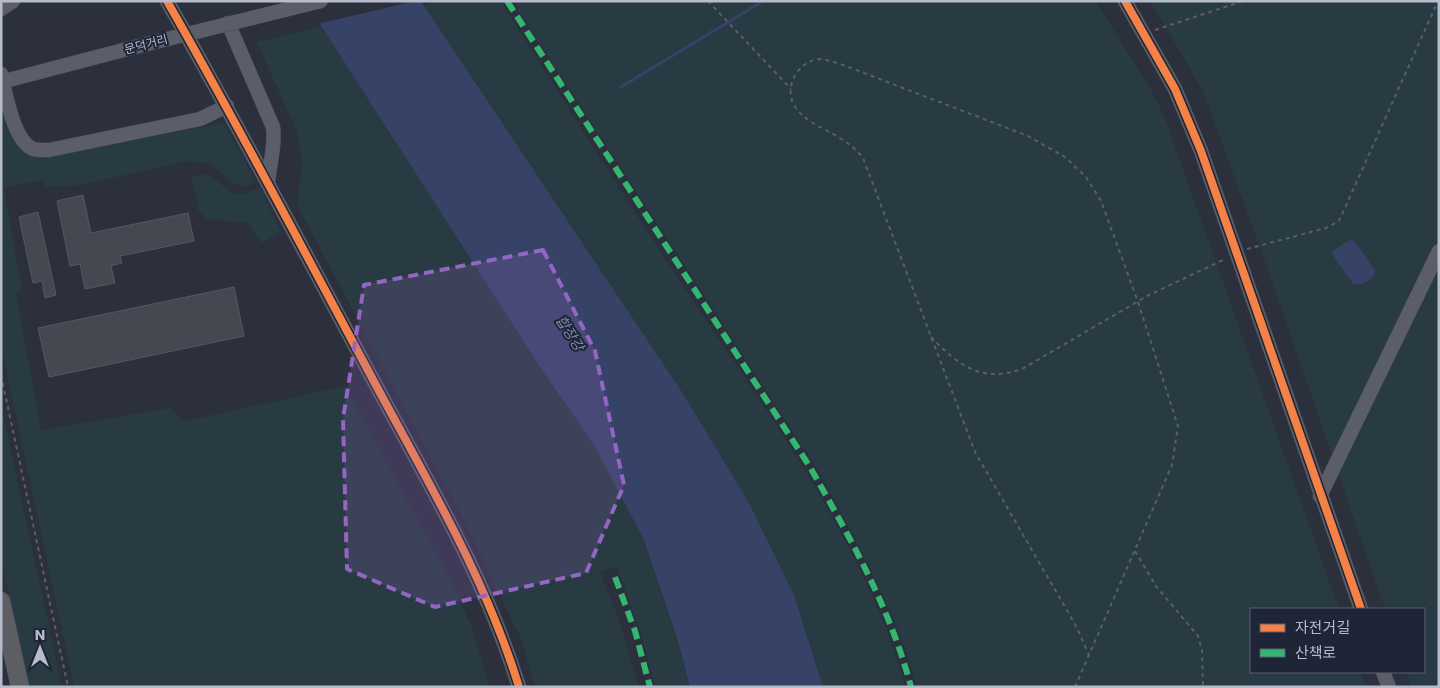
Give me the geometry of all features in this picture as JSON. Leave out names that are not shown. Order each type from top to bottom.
[{"type":"highway","points":[[1,601],[20,687]]},
{"type":"street","points":[[1,9],[13,1]]},
{"type":"street","points":[[167,1],[227,106],[470,561],[519,687]]},
{"type":"street","name":"문덕거리","points":[[2,79],[321,1]]},
{"type":"street","points":[[1124,1],[1175,89],[1201,151],[1361,608]]},
{"type":"street","points":[[228,23],[276,140],[270,157],[268,184]]},
{"type":"street","points":[[2,79],[14,126],[22,139],[34,149],[49,150],[200,119],[227,106]]},
{"type":"street","points":[[1320,496],[1439,251]]},
{"type":"street","points":[[1383,673],[1388,687]]},
{"type":"path","points":[[708,1],[729,26],[790,89]]},
{"type":"path","points":[[1144,34],[1243,1]]},
{"type":"path","points":[[1075,687],[1135,551],[1172,464],[1178,426],[1138,302],[1101,201],[1086,177],[1065,157],[1028,136],[838,63],[820,59],[807,63],[795,73],[790,89],[790,97],[795,108],[806,118],[853,145],[863,158],[975,452],[1076,626],[1089,655]]},
{"type":"path","points":[[1,375],[68,687]]},
{"type":"path","points":[[1135,551],[1156,586],[1198,636],[1202,650],[1203,687]]},
{"type":"highlighted area","points":[[543,250],[595,351],[624,485],[586,573],[435,607],[347,569],[343,419],[364,285]]},
{"type":"shaded area","points":[[440,1],[501,1],[622,192],[816,488],[868,587],[889,637],[905,687],[823,687],[794,595],[682,392],[424,5]]},
{"type":"shaded area","points":[[515,1],[1096,1],[1154,95],[1167,124],[1339,608],[1250,608],[1250,673],[1361,673],[1366,687],[917,687],[908,657],[885,600],[858,545],[814,464],[517,9]]},
{"type":"shaded area","points":[[1150,1],[1439,1],[1439,687],[1412,687],[1407,673],[1425,673],[1425,608],[1385,608],[1268,270],[1203,91]]},
{"type":"shaded area","points":[[321,26],[544,373],[593,443],[644,540],[678,641],[690,687],[655,687],[641,634],[617,567],[600,572],[617,614],[639,687],[535,687],[521,639],[456,505],[297,205],[302,166],[298,134],[257,42]]},
{"type":"shaded area","points":[[1,104],[14,141],[25,151],[107,145],[224,123],[256,181],[247,186],[233,184],[211,164],[186,161],[82,185],[45,187],[43,180],[4,188],[22,290],[16,293],[41,430],[170,408],[185,421],[345,386],[445,570],[471,625],[490,687],[74,687],[1,346]]},
{"type":"shaded area","points":[[205,174],[235,193],[241,194],[260,187],[281,232],[261,243],[247,222],[207,220],[198,210],[198,200],[191,181],[192,177]]},
{"type":"shaded area","points":[[1,404],[62,687],[29,687],[1,559]]},
{"type":"water","name":"합장강","points":[[305,1],[421,1],[682,392],[749,503],[794,595],[823,687],[690,687],[678,641],[644,540],[593,443],[544,373]]},
{"type":"water","points":[[1351,239],[1356,243],[1375,271],[1370,280],[1360,284],[1353,284],[1331,252]]},
{"type":"pier","points":[[303,1],[416,1],[317,24]]},
{"type":"building","points":[[83,195],[91,233],[188,213],[194,241],[120,256],[122,263],[111,266],[115,283],[85,289],[80,264],[70,266],[57,201]]},
{"type":"building","points":[[38,212],[56,295],[45,298],[42,281],[33,283],[19,217]]},
{"type":"building","points":[[234,287],[244,336],[49,377],[38,328]]},
{"type":"waterway","points":[[621,87],[763,1]]},
{"type":"marked path","points":[[507,1],[810,467],[868,574],[892,629],[911,687]]},
{"type":"marked path","points":[[615,577],[635,631],[650,687]]},
{"type":"cycle path","points":[[167,1],[245,141],[433,490],[489,606],[519,687]]},
{"type":"cycle path","points":[[1125,1],[1175,89],[1201,151],[1361,608]]}]
